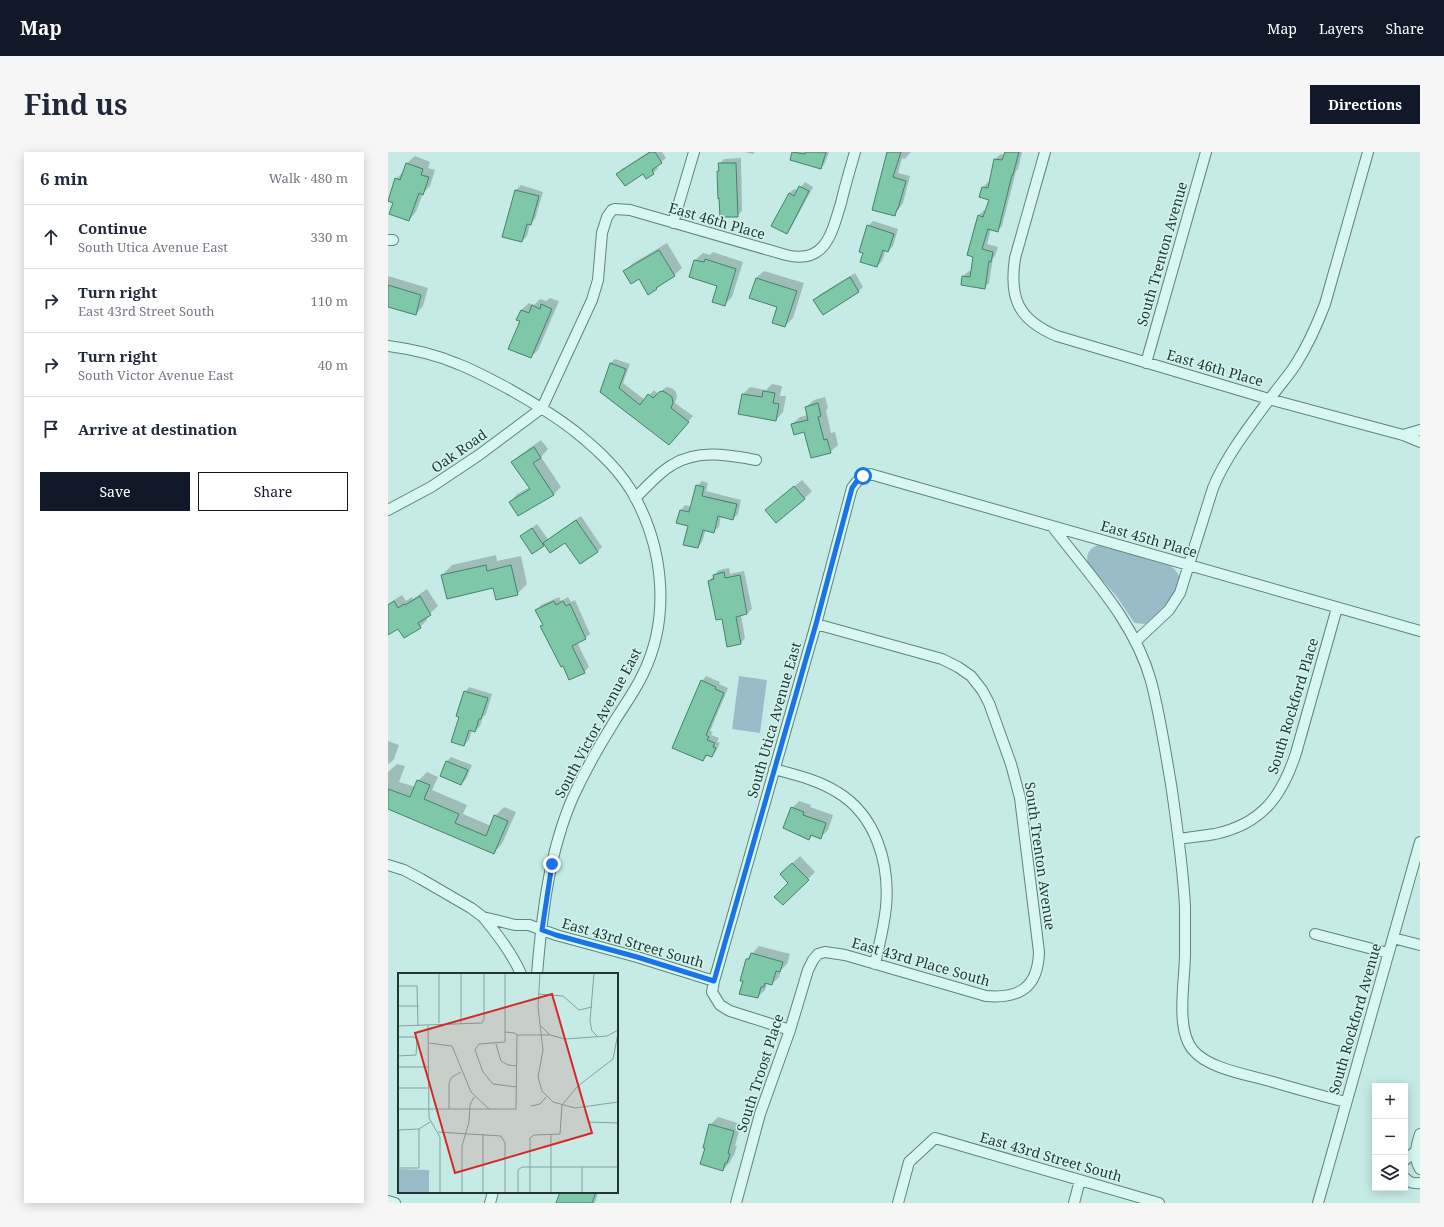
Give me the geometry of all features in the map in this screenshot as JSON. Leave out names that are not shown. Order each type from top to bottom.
[{"type":"street","points":[[673,223],[694,152]]},
{"type":"street","name":"East 46th Place","points":[[542,408],[592,300],[598,280],[602,233],[607,217],[612,210],[622,208],[795,257],[803,257],[815,253],[825,245],[831,236],[855,152]]},
{"type":"street","name":"East 46th Place","points":[[1045,152],[1015,258],[1013,273],[1015,295],[1024,315],[1045,331],[1057,336],[1270,399],[1403,435],[1420,442]]},
{"type":"street","name":"South Trenton Avenue","points":[[1146,363],[1206,152]]},
{"type":"street","points":[[1136,640],[1155,625],[1169,610],[1180,593],[1190,566],[1213,488],[1219,474],[1227,460],[1270,399],[1296,365],[1317,324],[1325,304],[1368,152]]},
{"type":"street","points":[[388,346],[405,348],[458,364],[486,377],[542,408]]},
{"type":"street","name":"South Victor Avenue East","points":[[537,973],[552,864],[562,827],[573,798],[594,756],[642,675],[651,654],[656,635],[659,613],[659,568],[654,544],[635,498],[610,464],[594,447],[568,426],[542,408]]},
{"type":"street","name":"Oak Road","points":[[388,510],[431,487],[479,455],[542,408]]},
{"type":"street","points":[[1403,435],[1420,430]]},
{"type":"street","points":[[635,498],[672,465],[689,457],[711,454],[729,455],[756,460]]},
{"type":"street","name":"East 45th Place","points":[[870,474],[1420,631]]},
{"type":"street","name":"South Utica Avenue East","points":[[714,981],[816,624],[852,488],[863,476],[870,474]]},
{"type":"street","points":[[1052,526],[1118,610],[1136,640],[1150,679],[1158,712],[1179,839],[1184,906],[1185,969],[1182,1014],[1183,1030],[1193,1050],[1212,1064],[1346,1102]]},
{"type":"street","name":"South Rockford Place","points":[[1179,839],[1216,834],[1249,822],[1272,802],[1282,788],[1296,753],[1337,608]]},
{"type":"street","name":"South Trenton Avenue","points":[[816,624],[942,660],[958,667],[971,676],[982,690],[989,703],[1011,764],[1020,798],[1039,952],[1039,964],[1036,974],[1025,988],[1016,994]]},
{"type":"street","points":[[774,769],[814,780],[838,793],[856,806],[866,818],[876,837],[883,858],[886,879],[886,906],[882,934],[875,964]]},
{"type":"street","name":"South Rockford Avenue","points":[[1318,1203],[1420,842]]},
{"type":"street","name":"East 43rd Street South","points":[[388,865],[404,870],[421,879],[471,908],[483,917],[515,925],[529,925],[556,935],[637,957],[714,981],[712,992],[720,1005],[730,1011],[790,1030]]},
{"type":"street","points":[[483,917],[500,938],[521,973]]},
{"type":"street","points":[[1315,934],[1388,953]]},
{"type":"street","points":[[1392,938],[1420,945]]},
{"type":"street","name":"East 43rd Place South","points":[[818,954],[833,952],[845,955],[986,996],[997,997],[1016,994]]},
{"type":"street","name":"South Troost Place","points":[[736,1203],[760,1114],[790,1030],[808,970],[818,954]]},
{"type":"street","points":[[1420,1134],[1416,1151],[1416,1160],[1420,1168]]},
{"type":"street","name":"East 43rd Street South","points":[[898,1203],[909,1162],[935,1138],[1159,1203]]},
{"type":"street","points":[[1408,1158],[1416,1151]]},
{"type":"street","points":[[1074,1203],[1080,1180]]},
{"type":"street","points":[[1408,1181],[1414,1184],[1420,1183]]},
{"type":"street","points":[[490,1203],[493,1193]]},
{"type":"street","points":[[388,1201],[395,1203]]},
{"type":"shaded area","points":[[1099,545],[1171,566],[1178,573],[1179,582],[1172,596],[1167,603],[1145,624],[1135,623],[1133,621],[1117,597],[1088,563],[1087,557],[1089,552],[1091,549]]},
{"type":"shaded area","points":[[739,676],[767,680],[760,733],[732,729]]},
{"type":"building","points":[[650,152],[655,152],[662,163],[652,170],[654,174],[646,179],[643,174],[625,186],[616,174]]},
{"type":"building","points":[[792,152],[805,154],[806,152],[826,152],[821,169],[790,160]]},
{"type":"building","points":[[887,152],[901,152],[893,177],[906,181],[895,216],[872,210]]},
{"type":"building","points":[[1005,152],[1019,152],[998,232],[988,229],[982,249],[993,252],[991,262],[989,261],[985,289],[961,285],[962,276],[970,277],[973,257],[967,255],[978,215],[983,217],[989,200],[979,197],[982,187],[988,188],[994,159],[1002,160]]},
{"type":"building","points":[[406,163],[423,169],[421,175],[429,177],[423,195],[419,193],[409,221],[389,214],[393,203],[388,201],[395,178],[400,180]]},
{"type":"building","points":[[718,163],[736,163],[738,217],[720,217],[719,198],[718,199]]},
{"type":"building","points":[[799,186],[809,191],[787,234],[771,226],[789,193],[794,196]]},
{"type":"building","points":[[515,190],[539,196],[531,225],[527,224],[522,242],[502,237]]},
{"type":"building","points":[[867,225],[894,234],[888,252],[883,250],[877,267],[860,262],[863,253],[859,252]]},
{"type":"building","points":[[659,250],[675,276],[648,295],[639,279],[631,284],[623,271]]},
{"type":"building","points":[[705,259],[736,269],[725,306],[712,302],[717,286],[689,277],[694,260],[704,262]]},
{"type":"building","points":[[850,277],[859,292],[823,315],[813,300]]},
{"type":"building","points":[[756,278],[797,291],[785,327],[772,323],[777,307],[749,298]]},
{"type":"building","points":[[388,285],[421,295],[416,315],[388,307]]},
{"type":"building","points":[[541,304],[552,309],[531,358],[508,349],[520,321],[516,320],[521,310],[529,313],[532,305],[540,309]]},
{"type":"building","points":[[610,363],[626,369],[619,388],[640,405],[648,394],[653,398],[659,392],[663,391],[672,397],[673,403],[671,408],[689,422],[669,445],[600,392]]},
{"type":"building","points":[[763,391],[775,393],[773,403],[779,404],[776,421],[738,414],[742,394],[762,397]]},
{"type":"building","points":[[818,403],[821,416],[818,417],[824,440],[827,439],[831,453],[811,458],[804,432],[794,435],[791,424],[808,420],[805,407]]},
{"type":"building","points":[[534,447],[541,458],[533,463],[554,495],[518,516],[509,502],[530,489],[511,462]]},
{"type":"building","points":[[696,485],[704,487],[702,496],[737,504],[733,520],[718,516],[714,533],[703,530],[698,548],[683,545],[688,526],[676,523],[680,510],[689,512]]},
{"type":"building","points":[[794,486],[805,499],[776,523],[765,510]]},
{"type":"building","points":[[576,520],[598,552],[580,564],[565,543],[550,553],[543,543]]},
{"type":"building","points":[[532,528],[544,546],[532,554],[520,536]]},
{"type":"building","points":[[486,565],[487,571],[511,565],[518,595],[496,600],[493,588],[447,599],[441,575]]},
{"type":"building","points":[[724,572],[725,578],[740,575],[747,614],[736,617],[741,644],[727,647],[722,619],[716,620],[708,581],[714,579],[713,575]]},
{"type":"building","points":[[420,596],[431,615],[418,623],[421,628],[404,638],[398,629],[388,635],[388,605],[394,601],[398,608]]},
{"type":"building","points":[[554,601],[556,605],[563,601],[566,606],[570,604],[586,639],[572,646],[585,673],[569,680],[563,666],[561,667],[540,626],[543,625],[535,610]]},
{"type":"building","points":[[701,680],[716,687],[715,689],[724,693],[706,735],[709,737],[707,740],[715,743],[713,747],[716,748],[712,757],[706,755],[703,761],[672,748]]},
{"type":"building","points":[[464,691],[488,698],[475,732],[469,730],[464,746],[451,742],[459,717],[456,716]]},
{"type":"building","points":[[446,761],[468,770],[461,785],[440,776]]},
{"type":"building","points":[[417,780],[430,785],[424,799],[459,814],[455,823],[486,836],[494,815],[508,821],[494,854],[388,809],[388,789],[410,797]]},
{"type":"building","points":[[791,807],[804,812],[803,815],[826,823],[821,839],[811,835],[809,840],[783,828]]},
{"type":"building","points":[[792,863],[809,880],[783,905],[774,897],[788,883],[780,874]]},
{"type":"building","points":[[751,953],[783,962],[780,972],[776,971],[772,985],[765,983],[764,987],[761,987],[758,998],[739,994],[743,981],[740,981],[746,959],[749,959]]},
{"type":"building","points":[[709,1124],[734,1131],[728,1153],[730,1154],[723,1171],[700,1164],[705,1148],[703,1148]]},
{"type":"building","points":[[560,1193],[596,1193],[592,1203],[556,1203]]},
{"type":"route","points":[[552,864],[546,894],[542,930],[714,981],[816,624],[852,488],[863,476]]}]
